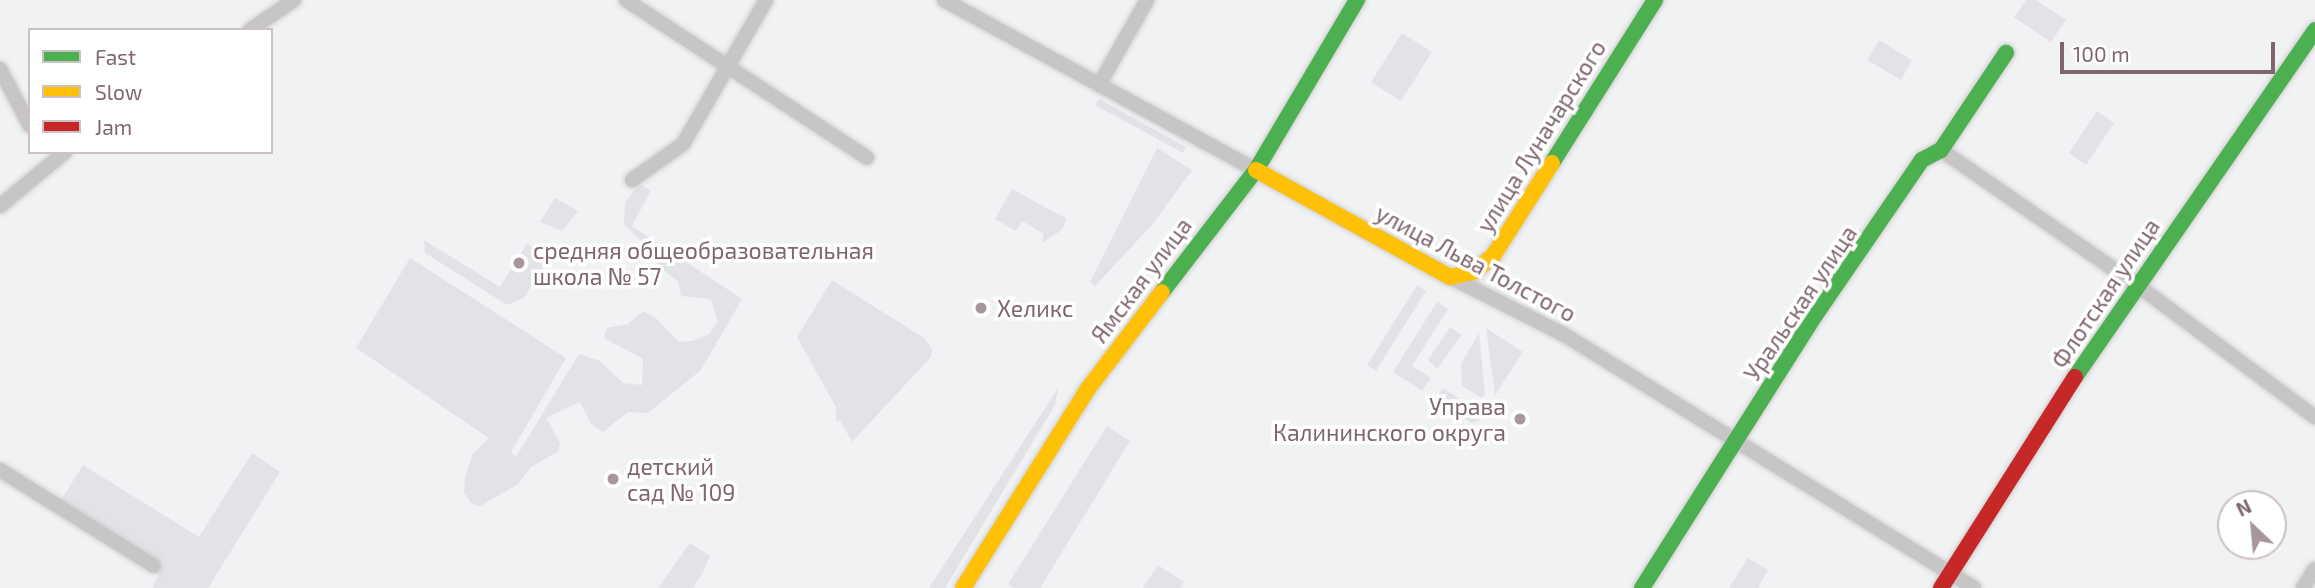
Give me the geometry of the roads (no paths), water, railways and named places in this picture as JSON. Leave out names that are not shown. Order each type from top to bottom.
[{"type":"street","points":[[253,28],[294,0]]},
{"type":"street","points":[[626,0],[729,64],[867,158]]},
{"type":"street","points":[[632,180],[683,144],[766,0]]},
{"type":"street","name":"улица Льва Толстого","points":[[944,0],[1450,277],[1563,334],[1974,588]]},
{"type":"street","points":[[1099,85],[1147,0]]},
{"type":"street","name":"Ямская улица","points":[[962,588],[1087,390],[1256,170],[1357,0]]},
{"type":"street","name":"улица Луначарского","points":[[1450,277],[1475,271],[1493,256],[1655,0]]},
{"type":"street","name":"Флотская улица","points":[[1941,588],[2137,285],[2315,30]]},
{"type":"street","name":"Уральская улица","points":[[1642,588],[1736,440],[1922,160],[1941,150],[2006,53]]},
{"type":"street","points":[[0,69],[28,121]]},
{"type":"street","points":[[1941,150],[2137,285],[2315,417]]},
{"type":"street","points":[[0,206],[46,158]]},
{"type":"street","points":[[0,470],[154,566]]},
{"type":"street","points":[[2303,588],[2315,569]]},
{"type":"place","name":"средняя общеобразовательная школа № 57","points":[[519,263]]},
{"type":"place","name":"Хеликс","points":[[981,308]]},
{"type":"place","name":"Управа Калининского округа","points":[[1520,419]]},
{"type":"place","name":"детский сад № 109","points":[[613,479]]}]
